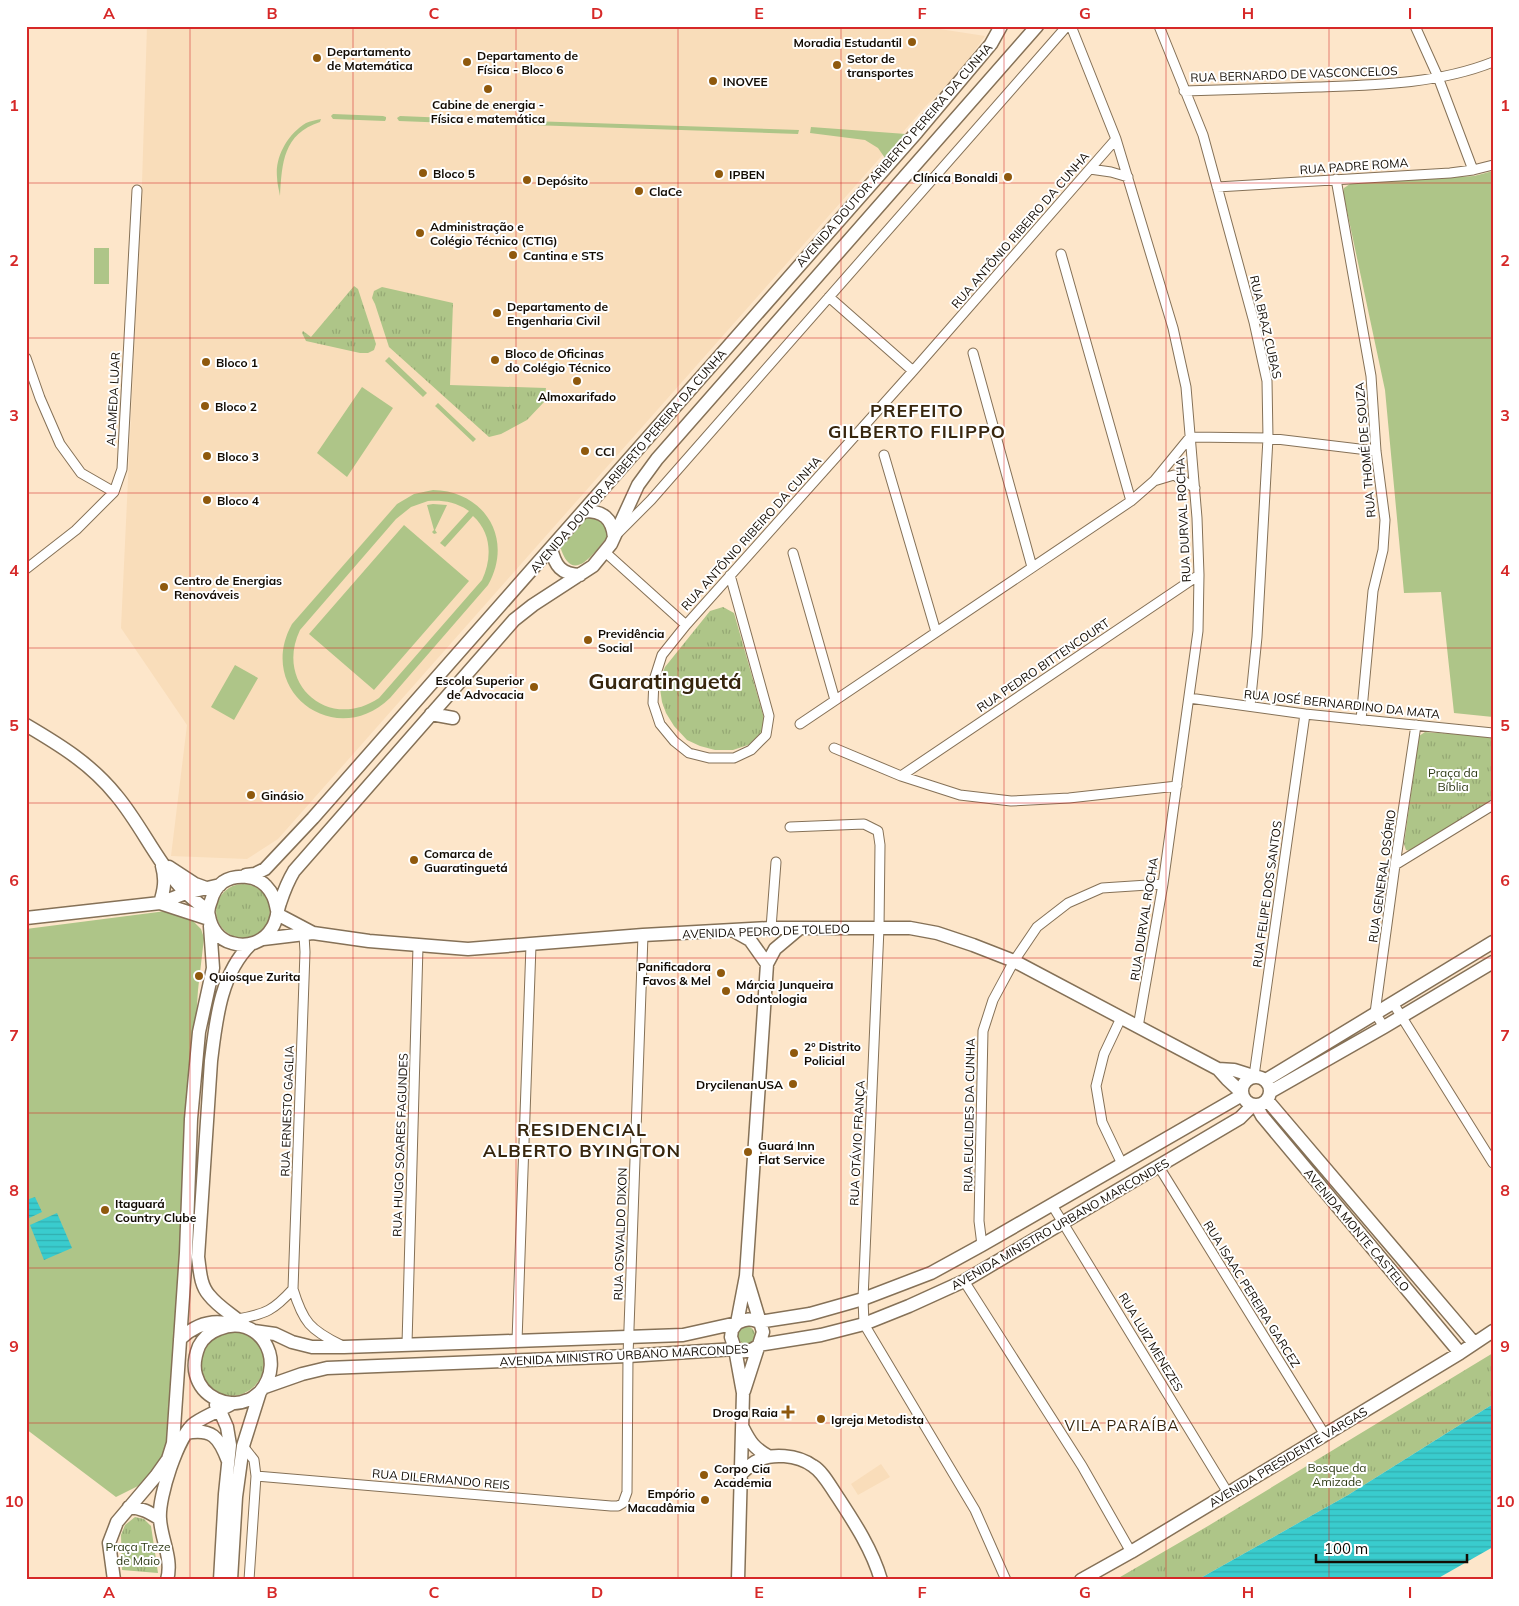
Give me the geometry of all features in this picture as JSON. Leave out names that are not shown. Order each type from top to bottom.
[{"type":"street","name":"AVENIDA DOUTOR ARIBERTO PEREIRA DA CUNHA","points":[[240,876],[255,874],[265,869],[304,828],[917,132],[991,44],[1001,26]]},
{"type":"street","name":"AVENIDA DOUTOR ARIBERTO PEREIRA DA CUNHA","points":[[277,912],[284,889],[294,871],[514,620],[532,605],[593,566],[605,552],[614,537],[638,485],[658,459],[1037,26]]},
{"type":"street","name":"AVENIDA DOUTOR ARIBERTO PEREIRA DA CUNHA","points":[[614,537],[651,500],[1067,26]]},
{"type":"street","name":"RUA DURVAL ROCHA","points":[[1071,26],[1116,139],[1173,328],[1186,387],[1195,488],[1198,631],[1163,884],[1138,1027]]},
{"type":"street","name":"RUA BRAZ CUBAS","points":[[1159,26],[1203,135],[1254,322],[1267,381],[1268,438],[1257,637],[1250,706]]},
{"type":"street","points":[[1415,26],[1438,77],[1473,170]]},
{"type":"street","name":"RUA BERNARDO DE VASCONCELOS","points":[[1184,91],[1374,85],[1438,77],[1481,67],[1493,62]]},
{"type":"street","name":"RUA ANTÔNIO RIBEIRO DA CUNHA","points":[[730,575],[769,716],[766,735],[751,750],[734,758],[709,758],[689,753],[674,741],[660,724],[653,704],[654,680],[662,655],[730,575],[913,371],[1116,139]]},
{"type":"street","name":"RUA PADRE ROMA","points":[[1217,187],[1473,170],[1493,165]]},
{"type":"street","points":[[1090,169],[1128,177]]},
{"type":"street","name":"RUA THOMÉ DE SOUZA","points":[[1336,180],[1371,376],[1376,451],[1385,520],[1383,550],[1373,591],[1361,720]]},
{"type":"street","name":"ALAMEDA LUAR","points":[[26,570],[76,530],[114,492],[122,469],[138,190]]},
{"type":"street","points":[[1061,254],[1131,501]]},
{"type":"street","points":[[829,297],[913,371]]},
{"type":"street","points":[[973,353],[1032,567]]},
{"type":"street","points":[[26,358],[40,398],[60,444],[81,473],[114,492]]},
{"type":"street","points":[[800,724],[1131,501],[1154,481],[1190,437],[1268,438],[1376,451]]},
{"type":"street","points":[[884,455],[936,632]]},
{"type":"street","points":[[1154,481],[1174,475],[1195,488]]},
{"type":"street","points":[[584,511],[593,511],[607,517],[613,526],[614,537]]},
{"type":"street","points":[[551,548],[562,571],[568,574],[580,575]]},
{"type":"street","points":[[605,552],[686,626]]},
{"type":"street","points":[[793,553],[835,700]]},
{"type":"street","name":"RUA PEDRO BITTENCOURT","points":[[901,776],[1198,575]]},
{"type":"street","name":"RUA JOSÉ BERNARDINO DA MATA","points":[[1189,698],[1305,714],[1493,733]]},
{"type":"street","points":[[431,714],[454,718]]},
{"type":"street","name":"RUA FELIPE DOS SANTOS","points":[[1260,1091],[1305,714]]},
{"type":"street","points":[[26,725],[71,752],[95,772],[117,795],[159,860],[209,918],[218,935],[229,943],[238,945],[251,944],[263,939],[272,928],[277,912],[274,896],[265,884],[255,879],[240,876],[224,881],[214,892],[209,918],[212,968],[204,1004],[196,1058],[191,1119],[185,1272],[173,1443],[168,1459],[117,1522],[109,1543],[114,1580]]},
{"type":"street","name":"RUA GENERAL OSÓRIO","points":[[1376,1013],[1416,725]]},
{"type":"street","points":[[834,748],[901,776],[960,795],[1011,801],[1070,798],[1177,786]]},
{"type":"street","points":[[1395,866],[1493,805]]},
{"type":"street","name":"RUA OTÁVIO FRANÇA","points":[[790,828],[864,824],[878,831],[880,845],[879,928],[863,1299],[864,1324]]},
{"type":"street","points":[[159,860],[194,884],[206,888]]},
{"type":"street","points":[[159,860],[165,875],[160,903]]},
{"type":"street","points":[[738,1580],[743,1393],[732,1330],[737,1323],[746,1276],[767,928],[776,862]]},
{"type":"street","name":"RUA EUCLIDES DA CUNHA","points":[[982,1245],[979,1221],[983,1030],[993,1000],[1014,961],[1037,927],[1068,902],[1102,888],[1163,884]]},
{"type":"street","points":[[26,918],[160,903],[186,893],[220,885]]},
{"type":"street","points":[[160,903],[209,918]]},
{"type":"street","name":"AVENIDA PEDRO DE TOLEDO","points":[[277,912],[308,934]]},
{"type":"street","name":"AVENIDA PEDRO DE TOLEDO","points":[[263,939],[308,934],[369,942],[468,949],[644,935],[767,928],[910,928],[937,933],[973,944],[1014,961],[1218,1069]]},
{"type":"street","points":[[766,957],[800,928]]},
{"type":"street","points":[[734,930],[750,940],[766,957]]},
{"type":"street","name":"RUA ERNESTO GAGLIA","points":[[293,1289],[305,952],[308,934]]},
{"type":"street","name":"RUA OSWALDO DIXON","points":[[623,1503],[627,1498],[628,1337],[644,935]]},
{"type":"street","points":[[220,1580],[230,1495],[243,1446],[271,1372],[271,1356],[265,1342],[209,1295],[201,1279],[198,1257],[214,1034],[229,974],[241,954],[251,944]]},
{"type":"street","points":[[517,1341],[531,945]]},
{"type":"street","name":"AVENIDA MINISTRO URBANO MARCONDES","points":[[263,1389],[302,1374],[327,1368],[628,1356],[735,1349],[741,1352],[754,1349],[759,1345],[821,1335],[864,1324],[964,1281],[1159,1167],[1240,1118],[1260,1091],[1376,1013],[1492,945]]},
{"type":"street","name":"RUA HUGO SOARES FAGUNDES","points":[[407,1344],[418,946]]},
{"type":"street","name":"AVENIDA MINISTRO URBANO MARCONDES","points":[[1260,1091],[1384,1027],[1493,962]]},
{"type":"street","points":[[1393,1003],[1493,1163]]},
{"type":"street","points":[[1376,1013],[1384,1027]]},
{"type":"street","points":[[1121,1018],[1104,1054],[1096,1086],[1102,1122],[1122,1164]]},
{"type":"street","points":[[1218,1069],[1234,1070],[1260,1091]]},
{"type":"street","points":[[1218,1069],[1242,1094],[1246,1102],[1260,1091]]},
{"type":"street","points":[[1242,1094],[1242,1087],[1245,1081],[1260,1091]]},
{"type":"street","name":"AVENIDA MONTE CASTELO","points":[[1260,1091],[1474,1343]]},
{"type":"street","name":"AVENIDA MONTE CASTELO","points":[[1260,1091],[1262,1116],[1460,1353]]},
{"type":"street","name":"AVENIDA MINISTRO URBANO MARCONDES","points":[[180,1339],[189,1330],[200,1325],[218,1322],[275,1334],[292,1342],[312,1347],[683,1335],[737,1323],[745,1319],[753,1319],[759,1322],[810,1314],[863,1299],[931,1273],[1242,1094]]},
{"type":"street","name":"RUA ISAAC PEREIRA GARCEZ","points":[[1159,1167],[1324,1435]]},
{"type":"street","name":"RUA LUIZ MENEZES","points":[[1052,1205],[1228,1493]]},
{"type":"street","points":[[743,1393],[763,1332],[746,1276]]},
{"type":"street","points":[[964,1281],[1082,1466],[1131,1552]]},
{"type":"street","points":[[231,1580],[228,1463],[230,1445],[227,1427],[220,1411],[198,1382],[194,1368],[195,1354],[201,1342],[211,1332],[224,1327],[244,1326],[252,1317],[269,1311],[283,1301],[293,1289]]},
{"type":"street","points":[[293,1289],[306,1322],[322,1336],[344,1347]]},
{"type":"street","points":[[864,1324],[975,1510],[1006,1580]]},
{"type":"street","name":"AVENIDA PRESIDENTE VARGAS","points":[[1081,1580],[1131,1552],[1460,1353],[1493,1331]]},
{"type":"street","points":[[178,1364],[192,1382],[221,1402],[233,1403],[248,1400],[263,1389]]},
{"type":"street","points":[[167,1580],[168,1558],[160,1520],[160,1502],[171,1465],[186,1433],[194,1424],[233,1403]]},
{"type":"street","points":[[742,1428],[756,1449],[768,1456]]},
{"type":"street","points":[[186,1433],[199,1431],[208,1433],[216,1438],[222,1446],[228,1463]]},
{"type":"street","points":[[243,1446],[254,1460],[256,1476],[249,1580]]},
{"type":"street","points":[[741,1474],[753,1462],[768,1456],[796,1458],[814,1466],[829,1484],[858,1529],[877,1567],[881,1580]]},
{"type":"street","name":"RUA DILERMANDO REIS","points":[[256,1476],[611,1506],[618,1506],[623,1503]]},
{"type":"street","points":[[129,1507],[140,1508],[160,1520]]},
{"type":"shaded area","points":[[147,26],[920,26],[985,36],[958,74],[925,107],[278,839],[247,859],[171,856],[187,725],[121,628],[142,183]]},
{"type":"shaded area","points":[[881,1464],[890,1477],[858,1495],[851,1484]]},
{"type":"green space","points":[[333,114],[383,116],[386,119],[385,121],[333,119],[331,116]]},
{"type":"green space","points":[[400,116],[449,118],[453,119],[453,121],[451,123],[399,121],[397,118]]},
{"type":"green space","points":[[321,119],[320,122],[298,134],[287,151],[282,172],[280,196],[277,169],[284,146],[294,133],[308,122]]},
{"type":"green space","points":[[470,119],[799,130],[798,134],[469,123]]},
{"type":"green space","points":[[811,127],[906,134],[885,158],[878,148],[865,140],[810,133]]},
{"type":"green space","points":[[1493,171],[1493,717],[1454,713],[1441,592],[1404,593],[1385,390],[1343,192],[1344,188],[1350,184],[1474,176]]},
{"type":"green space","points":[[94,248],[109,248],[109,284],[94,284]]},
{"type":"green space","points":[[354,286],[358,289],[376,344],[374,350],[368,353],[360,353],[306,341],[302,333],[303,331],[311,337]]},
{"type":"green space","points":[[382,287],[453,303],[450,385],[546,388],[544,402],[527,420],[501,434],[489,437],[389,347],[372,298],[374,291]]},
{"type":"green space","points":[[389,357],[427,393],[423,397],[385,361]]},
{"type":"green space","points":[[362,387],[393,408],[347,477],[317,453]]},
{"type":"green space","points":[[438,403],[476,439],[473,442],[435,406]]},
{"type":"green space","points":[[433,490],[451,492],[467,499],[480,508],[490,521],[496,535],[498,551],[495,568],[488,585],[390,698],[368,713],[346,718],[325,716],[306,706],[292,691],[284,671],[283,649],[292,624],[397,504],[414,494]],"holes":[[[428,501],[444,501],[469,511],[440,543],[445,547],[473,516],[484,530],[489,555],[482,580],[379,698],[360,707],[342,709],[325,706],[311,697],[300,684],[294,668],[294,650],[300,630],[396,519],[411,507]]]},
{"type":"green space","points":[[427,505],[447,505],[435,530],[437,533],[434,534]]},
{"type":"green space","points":[[587,516],[605,520],[608,536],[583,563],[571,564],[565,558],[560,546]]},
{"type":"green space","points":[[404,525],[469,581],[374,690],[309,634]]},
{"type":"green space","points":[[723,607],[734,613],[764,718],[763,732],[751,744],[733,750],[715,750],[687,740],[674,726],[666,713],[659,682],[665,667],[710,611]]},
{"type":"green space","points":[[235,665],[258,678],[234,720],[211,707]]},
{"type":"green space","name":"Praça da Bíblia","points":[[1425,732],[1493,737],[1493,802],[1413,852],[1406,850],[1404,844],[1419,736]]},
{"type":"green space","points":[[238,884],[248,884],[258,888],[266,896],[270,911],[266,926],[258,934],[248,938],[238,938],[228,934],[220,926],[216,916],[216,906],[220,896],[228,888]]},
{"type":"green space","name":"Itaguará Country Clube","points":[[166,911],[189,917],[201,929],[204,938],[198,990],[168,1447],[157,1467],[140,1485],[116,1497],[26,1429],[26,929]]},
{"type":"green space","points":[[746,1326],[754,1331],[755,1335],[750,1343],[746,1344],[738,1339],[737,1335],[742,1327]]},
{"type":"green space","points":[[231,1330],[244,1333],[254,1340],[261,1350],[264,1363],[261,1376],[254,1386],[244,1393],[231,1396],[218,1393],[208,1386],[201,1376],[198,1363],[201,1350],[208,1340],[218,1333]]},
{"type":"green space","name":"Bosque da Amizade","points":[[1493,1353],[1493,1404],[1348,1495],[1197,1580],[1115,1580],[1208,1526]]},
{"type":"green space","name":"Praça Treze de Maio","points":[[135,1517],[144,1519],[151,1526],[158,1573],[122,1570],[121,1535],[125,1525]]},
{"type":"water","points":[[35,1197],[42,1212],[27,1219],[26,1200]]},
{"type":"water","points":[[57,1213],[72,1248],[44,1260],[30,1225]]},
{"type":"water","points":[[1493,1404],[1493,1547],[1435,1580],[1197,1580],[1348,1495]]},
{"type":"place","name":"Moradia Estudantil","points":[[912,42]]},
{"type":"place","name":"Departamento de Matemática","points":[[317,58]]},
{"type":"place","name":"Departamento de Física - Bloco 6","points":[[467,62]]},
{"type":"place","name":"Setor de transportes","points":[[837,65]]},
{"type":"place","name":"INOVEE","points":[[713,81]]},
{"type":"place","name":"Cabine de energia - Física e matemática","points":[[488,89]]},
{"type":"place","name":"Bloco 5","points":[[423,173]]},
{"type":"place","name":"IPBEN","points":[[719,174]]},
{"type":"place","name":"Clínica Bonaldi","points":[[1008,177]]},
{"type":"place","name":"Depósito","points":[[527,180]]},
{"type":"place","name":"ClaCe","points":[[639,191]]},
{"type":"place","name":"Administração e Colégio Técnico (CTIG)","points":[[420,233]]},
{"type":"place","name":"Cantina e STS","points":[[513,255]]},
{"type":"place","name":"Departamento de Engenharia Civil","points":[[497,313]]},
{"type":"place","name":"Bloco de Oficinas do Colégio Técnico","points":[[495,360]]},
{"type":"place","name":"Bloco 1","points":[[206,362]]},
{"type":"place","name":"Almoxarifado","points":[[577,381]]},
{"type":"place","name":"Bloco 2","points":[[205,406]]},
{"type":"place","name":"CCI","points":[[585,451]]},
{"type":"place","name":"Bloco 3","points":[[207,456]]},
{"type":"place","name":"Bloco 4","points":[[207,500]]},
{"type":"place","name":"Centro de Energias Renováveis","points":[[164,587]]},
{"type":"place","name":"Previdência Social","points":[[588,640]]},
{"type":"place","name":"Escola Superior de Advocacia","points":[[534,687]]},
{"type":"place","name":"Ginásio","points":[[251,795]]},
{"type":"place","name":"Comarca de Guaratinguetá","points":[[414,860]]},
{"type":"place","name":"Panificadora Favos & Mel","points":[[721,973]]},
{"type":"place","name":"Quiosque Zurita","points":[[199,976]]},
{"type":"place","name":"Márcia Junqueira Odontologia","points":[[726,991]]},
{"type":"place","name":"2º Distrito Policial","points":[[794,1053]]},
{"type":"place","name":"DrycilenanUSA","points":[[793,1084]]},
{"type":"place","name":"Guará Inn Flat Service","points":[[748,1152]]},
{"type":"place","name":"Itaguará Country Clube","points":[[105,1210]]},
{"type":"place","name":"Droga Raia","points":[[788,1412]]},
{"type":"place","name":"Igreja Metodista","points":[[821,1419]]},
{"type":"place","name":"Corpo Cia Academia","points":[[704,1475]]},
{"type":"place","name":"Empório Macadâmia","points":[[705,1500]]},
{"type":"district","name":"PREFEITO GILBERTO FILIPPO","points":[[917,420]]},
{"type":"district","name":"Guaratinguetá","points":[[665,681]]},
{"type":"district","name":"RESIDENCIAL ALBERTO BYINGTON","points":[[582,1139]]},
{"type":"district","name":"VILA PARAÍBA","points":[[1122,1425]]}]
